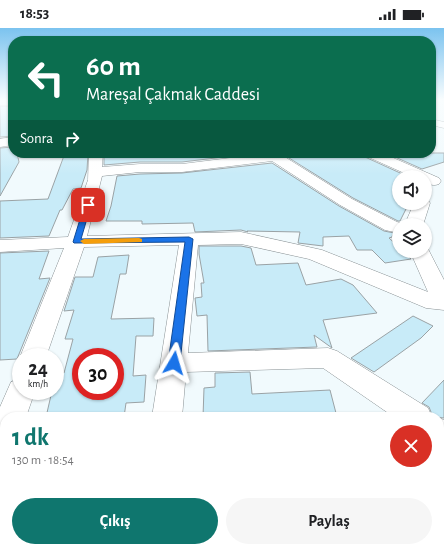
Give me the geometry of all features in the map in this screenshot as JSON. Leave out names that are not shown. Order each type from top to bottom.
[{"type":"street","points":[[37,348],[76,242],[96,180],[96,162],[140,168],[182,168],[250,158]]},
{"type":"street","points":[[276,158],[346,202],[392,226]]},
{"type":"street","points":[[385,158],[439,177],[432,186]]},
{"type":"street","points":[[0,246],[76,242],[241,238],[315,254],[434,303],[444,303],[423,258]]},
{"type":"street","points":[[168,412],[189,239]]},
{"type":"street","points":[[174,363],[328,358],[409,412]]},
{"type":"street","points":[[13,412],[17,400]]},
{"type":"building","points":[[0,124],[8,124],[8,136],[0,137]]},
{"type":"building","points":[[8,147],[8,158],[18,158],[19,162],[0,196],[0,148]]},
{"type":"building","points":[[436,153],[444,153],[444,162],[422,169],[397,158],[436,158]]},
{"type":"building","points":[[63,158],[88,158],[87,170],[81,188],[73,189],[62,210],[60,210],[49,236],[0,238],[0,201],[48,199]]},
{"type":"building","points":[[104,158],[216,158],[182,162],[140,162],[104,165]]},
{"type":"building","points":[[289,158],[367,158],[394,170],[392,170],[392,210],[406,210],[402,218],[392,218],[353,198]]},
{"type":"building","points":[[272,163],[339,206],[384,231],[392,233],[392,237],[389,238],[392,241],[392,258],[411,259],[385,263],[372,250],[357,250],[349,236],[323,237],[323,246],[298,243],[300,232],[247,231],[248,232],[241,230],[195,232],[193,223],[142,224],[142,221],[106,221],[111,206],[117,176],[182,173]]},
{"type":"building","points":[[199,246],[241,246],[251,248],[256,265],[298,263],[306,285],[341,279],[353,285],[377,313],[323,320],[332,348],[314,335],[317,347],[208,351],[207,315],[197,316],[195,298],[202,297],[201,283],[204,283]]},
{"type":"building","points":[[49,251],[39,279],[50,278],[21,348],[12,348],[12,359],[0,360],[0,253]]},
{"type":"building","points":[[129,255],[126,274],[120,274],[111,319],[154,318],[153,336],[136,336],[133,376],[146,375],[144,402],[126,403],[125,412],[47,412],[50,400],[64,400],[64,373],[73,339],[65,339],[74,310],[64,311],[75,277],[93,277],[98,257]]},
{"type":"building","points":[[413,316],[433,326],[421,338],[374,372],[351,358]]},
{"type":"building","points":[[250,372],[252,394],[330,390],[336,412],[203,412],[204,388],[215,387],[215,373]]},
{"type":"building","points":[[444,380],[444,412],[431,412],[429,407],[422,403]]},
{"type":"slow traffic","points":[[84,241],[139,240]]},
{"type":"route","points":[[88,205],[76,242],[189,239],[174,363]]}]
